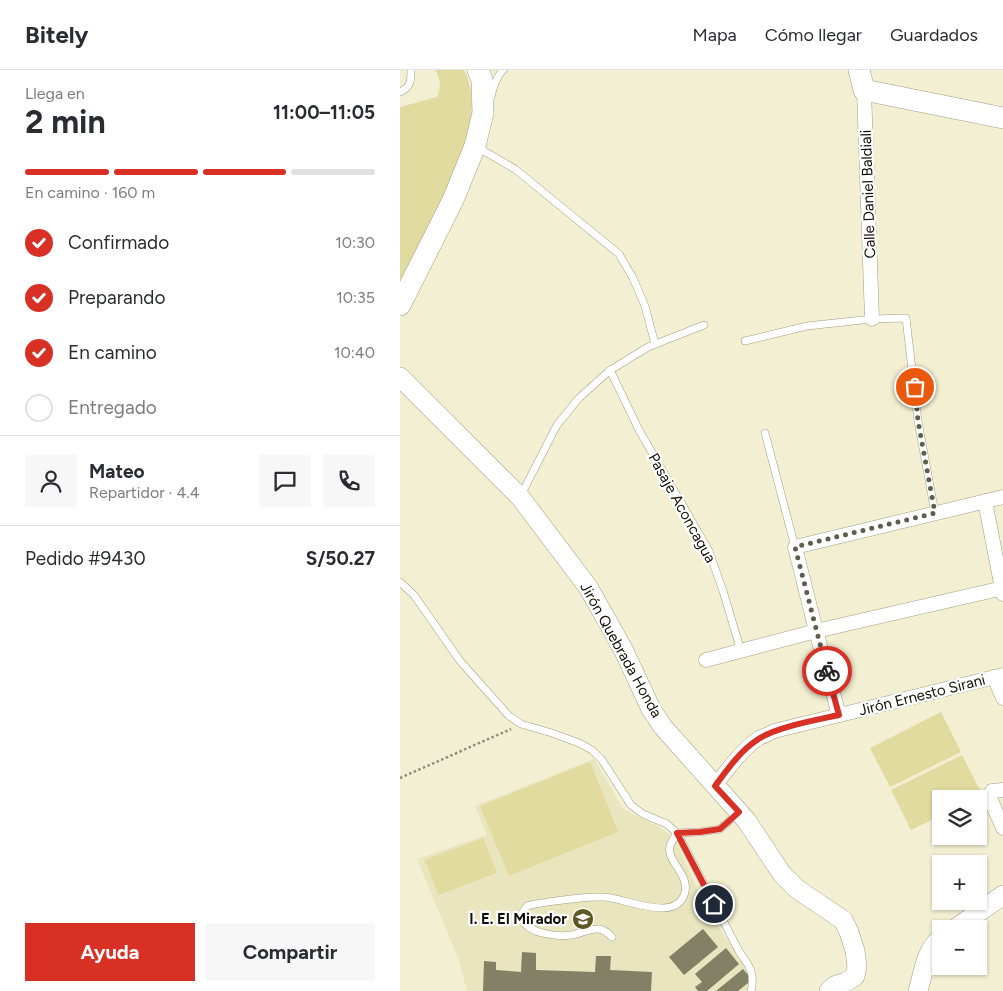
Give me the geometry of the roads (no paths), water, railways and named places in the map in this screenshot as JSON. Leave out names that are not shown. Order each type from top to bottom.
[{"type":"main road","points":[[400,305],[453,200],[475,146],[482,113],[483,73]]},
{"type":"main road","points":[[862,80],[1003,118]]},
{"type":"street","name":"Calle Daniel Baldiali","points":[[862,80],[872,318]]},
{"type":"street","name":"Jirón Quebrada Honda","points":[[400,377],[520,497],[588,587],[623,649],[651,709],[664,727],[746,820],[782,874],[796,889],[843,920],[855,951],[857,966],[855,976],[846,982],[834,986],[829,991]]},
{"type":"street","points":[[839,715],[795,547],[1003,497]]},
{"type":"street","points":[[706,660],[816,632],[1003,590],[985,501]]},
{"type":"street","points":[[998,676],[1003,698]]},
{"type":"street","name":"Jirón Ernesto Sirani","points":[[715,786],[728,768],[758,739],[774,731],[998,676]]},
{"type":"street","points":[[1003,790],[992,791],[990,798],[1003,828]]},
{"type":"street","points":[[968,920],[1003,895]]},
{"type":"street","points":[[918,991],[932,950]]},
{"type":"lane","points":[[400,92],[410,84],[411,70]]},
{"type":"lane","points":[[482,113],[486,112],[489,108],[497,77],[503,70]]},
{"type":"lane","points":[[475,146],[515,169],[619,254],[633,278],[645,306],[655,344]]},
{"type":"lane","points":[[745,341],[807,326],[872,318],[907,319],[918,421],[935,513]]},
{"type":"lane","points":[[520,497],[557,425],[579,398],[610,370],[648,347],[704,325]]},
{"type":"lane","name":"Pasaje Aconcagua","points":[[610,370],[639,430],[708,551],[723,591],[741,652]]},
{"type":"lane","points":[[765,433],[795,547]]},
{"type":"lane","points":[[400,582],[414,594],[460,661],[509,716],[522,724],[552,732],[592,750],[602,760],[631,804],[643,814],[667,824],[677,833],[740,953],[749,966],[754,981],[751,991]]},
{"type":"lane","points":[[677,833],[720,829],[739,812]]},
{"type":"lane","points":[[612,937],[606,931],[596,929],[572,935],[558,936],[542,933],[523,921],[522,913],[527,906],[534,904],[591,897],[613,897],[659,909],[676,905],[681,900],[685,885],[683,876],[670,854],[669,847],[677,833]]},
{"type":"place","name":"I. E. El Mirador","points":[[583,919]]}]
